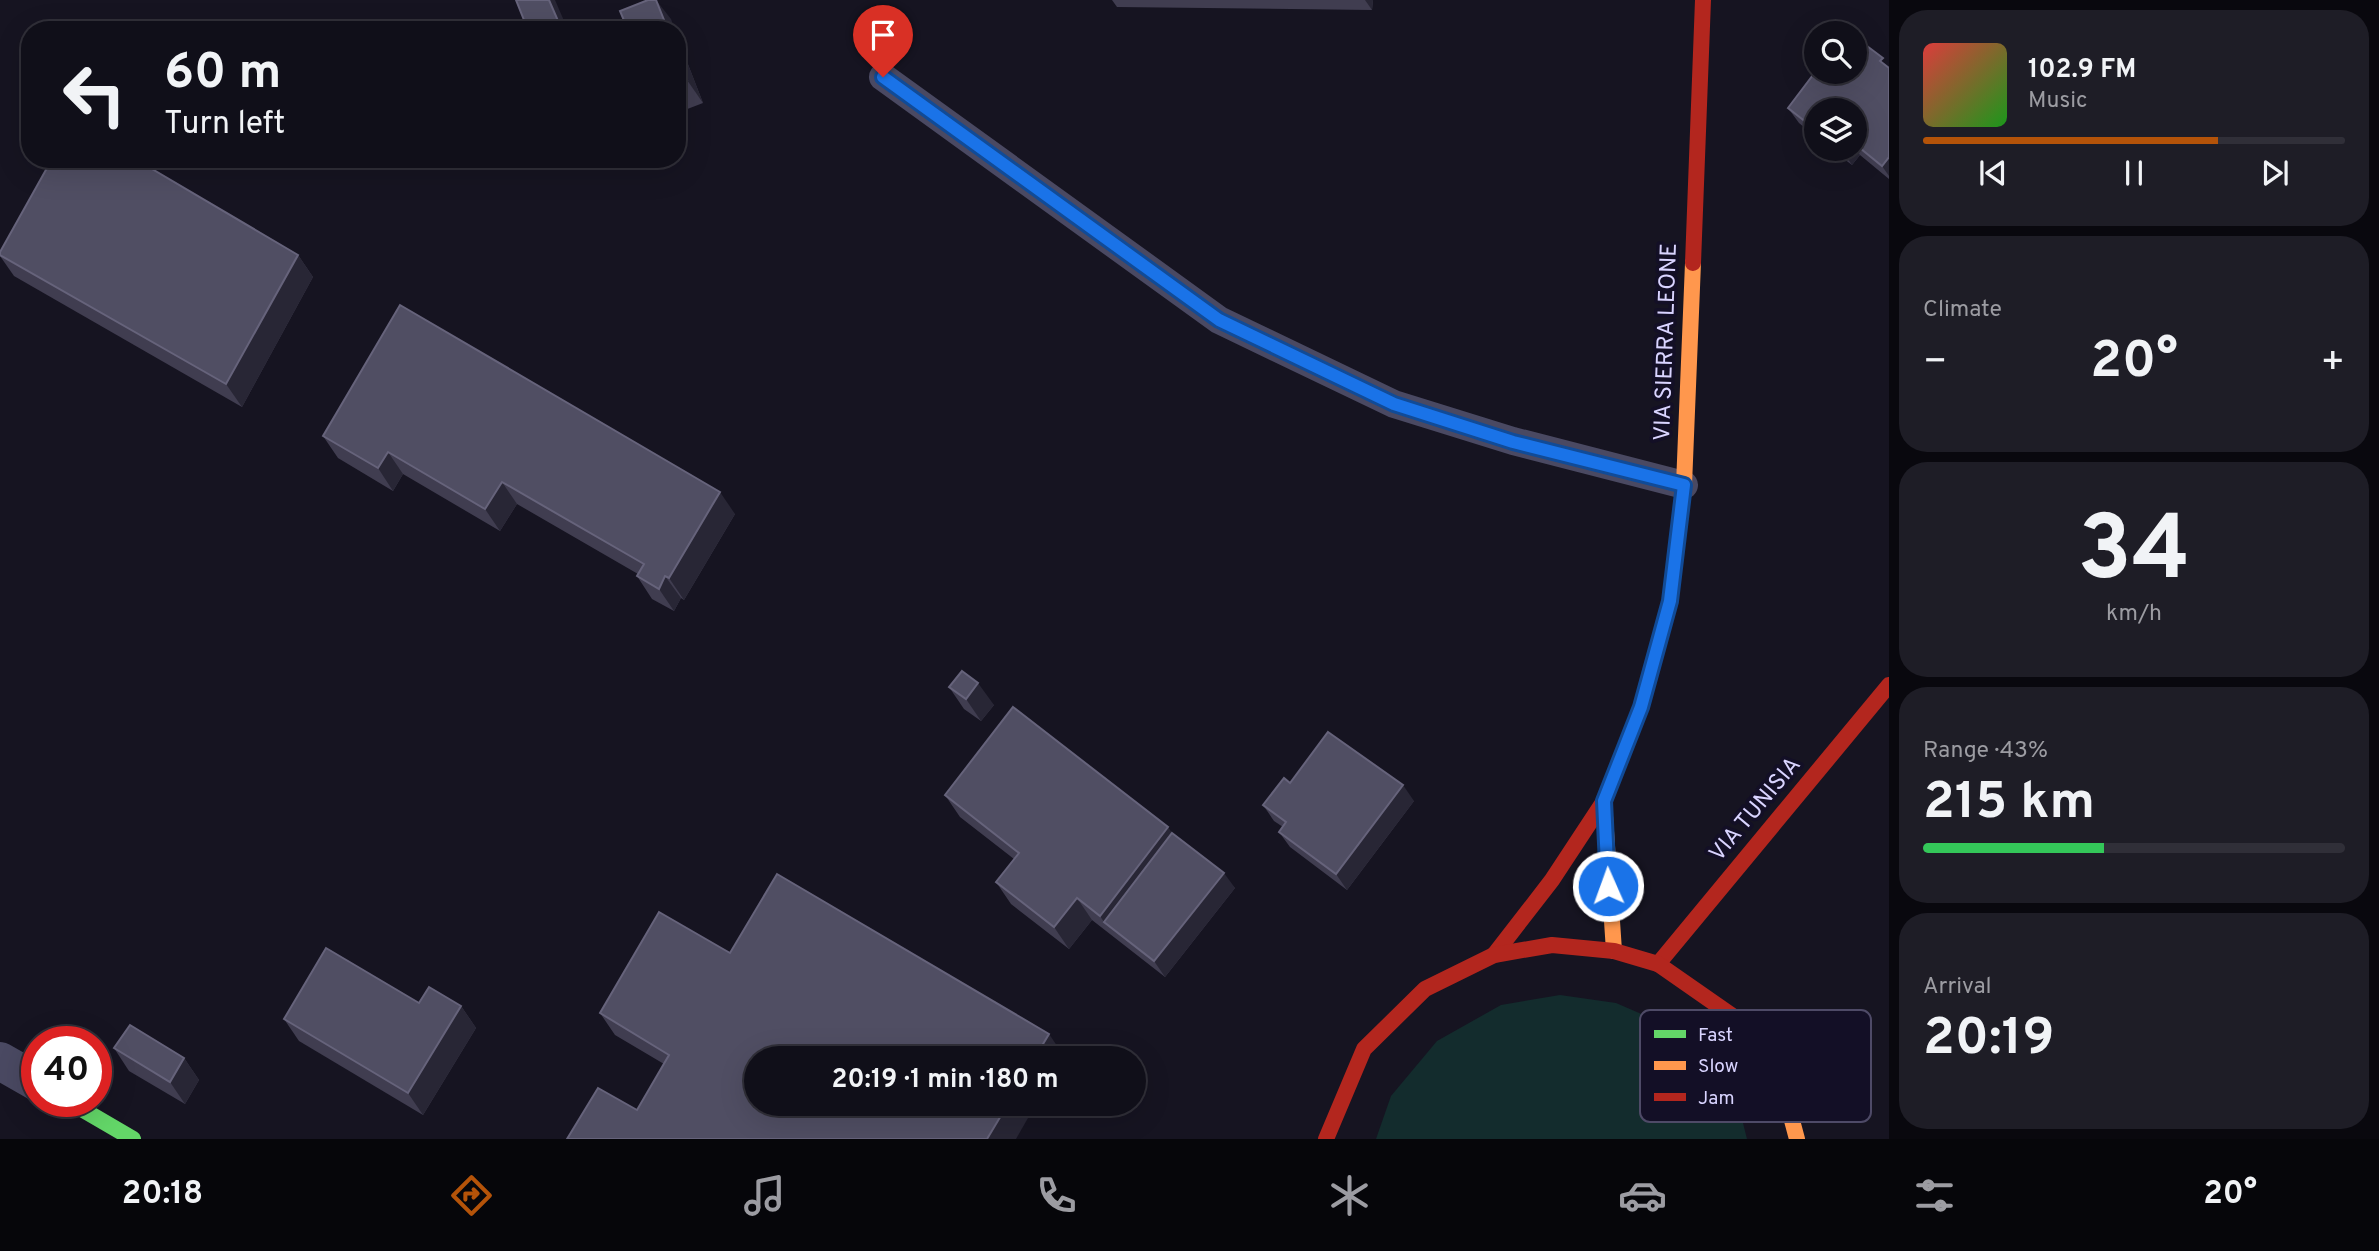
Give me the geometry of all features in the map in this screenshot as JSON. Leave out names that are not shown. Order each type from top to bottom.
[{"type":"street","name":"VIA SIERRA LEONE","points":[[1494,955],[1552,880],[1604,801],[1641,707],[1670,601],[1684,485],[1703,0]]},
{"type":"street","name":"VIA TUNISIA","points":[[1658,964],[1889,685]]},
{"type":"street","name":"VIA SIERRA LEONE","points":[[1604,801],[1614,951]]},
{"type":"street","points":[[1326,1139],[1364,1049],[1424,989],[1494,955],[1552,945],[1614,951],[1658,964],[1725,1010]]},
{"type":"street","points":[[0,1061],[21,1073]]},
{"type":"street","points":[[95,1117],[133,1139]]},
{"type":"street","points":[[1792,1122],[1797,1139]]},
{"type":"lane","points":[[883,77],[1219,320],[1394,404],[1513,442],[1684,485]]},
{"type":"green space","points":[[1560,995],[1616,1003],[1640,1013],[1640,1122],[1743,1122],[1747,1139],[1376,1139],[1391,1096],[1437,1041],[1501,1005]]},
{"type":"building","points":[[516,0],[549,0],[558,21],[524,21]]},
{"type":"building","points":[[648,0],[656,0],[664,21],[624,21],[620,11]]},
{"type":"building","points":[[1867,46],[1883,58],[1880,61],[1889,68],[1889,157],[1882,166],[1867,154],[1867,98],[1804,98],[1804,121],[1788,108],[1806,84],[1867,84]]},
{"type":"building","points":[[47,168],[150,168],[298,255],[226,384],[0,255]]},
{"type":"building","points":[[400,305],[720,492],[669,578],[665,576],[659,589],[637,576],[644,564],[502,482],[485,509],[388,452],[378,468],[323,436]]},
{"type":"building","points":[[962,671],[978,683],[966,699],[949,687]]},
{"type":"building","points":[[1013,707],[1168,827],[1100,916],[1077,898],[1054,927],[996,882],[1019,853],[945,795]]},
{"type":"building","points":[[1328,732],[1403,785],[1336,874],[1279,832],[1286,822],[1263,805],[1284,778],[1290,783]]},
{"type":"building","points":[[1172,833],[1224,873],[1154,961],[1104,922]]},
{"type":"building","points":[[777,874],[1049,1034],[1042,1046],[744,1046],[744,1116],[1001,1116],[987,1139],[567,1139],[598,1088],[637,1110],[669,1055],[600,1013],[659,912],[730,953]]},
{"type":"building","points":[[326,948],[419,1003],[429,987],[461,1006],[408,1093],[284,1019]]},
{"type":"building","points":[[130,1025],[184,1058],[170,1082],[114,1048]]},
{"type":"traffic: fast","points":[[95,1117],[133,1139]]},
{"type":"traffic: slow","points":[[1654,660],[1670,601],[1684,485],[1693,263]]},
{"type":"traffic: slow","points":[[1604,801],[1614,951]]},
{"type":"traffic: slow","points":[[1792,1122],[1797,1139]]},
{"type":"traffic: jam","points":[[1693,263],[1703,0]]},
{"type":"traffic: jam","points":[[1494,955],[1552,880],[1604,801],[1641,707],[1654,660]]},
{"type":"traffic: jam","points":[[1658,964],[1889,685]]},
{"type":"traffic: jam","points":[[1326,1139],[1364,1049],[1425,989],[1494,955],[1552,945],[1614,951],[1658,964],[1724,1010]]},
{"type":"route","points":[[883,77],[1219,320],[1394,404],[1513,442],[1684,485],[1670,601],[1641,707],[1604,801],[1608,886]]}]
